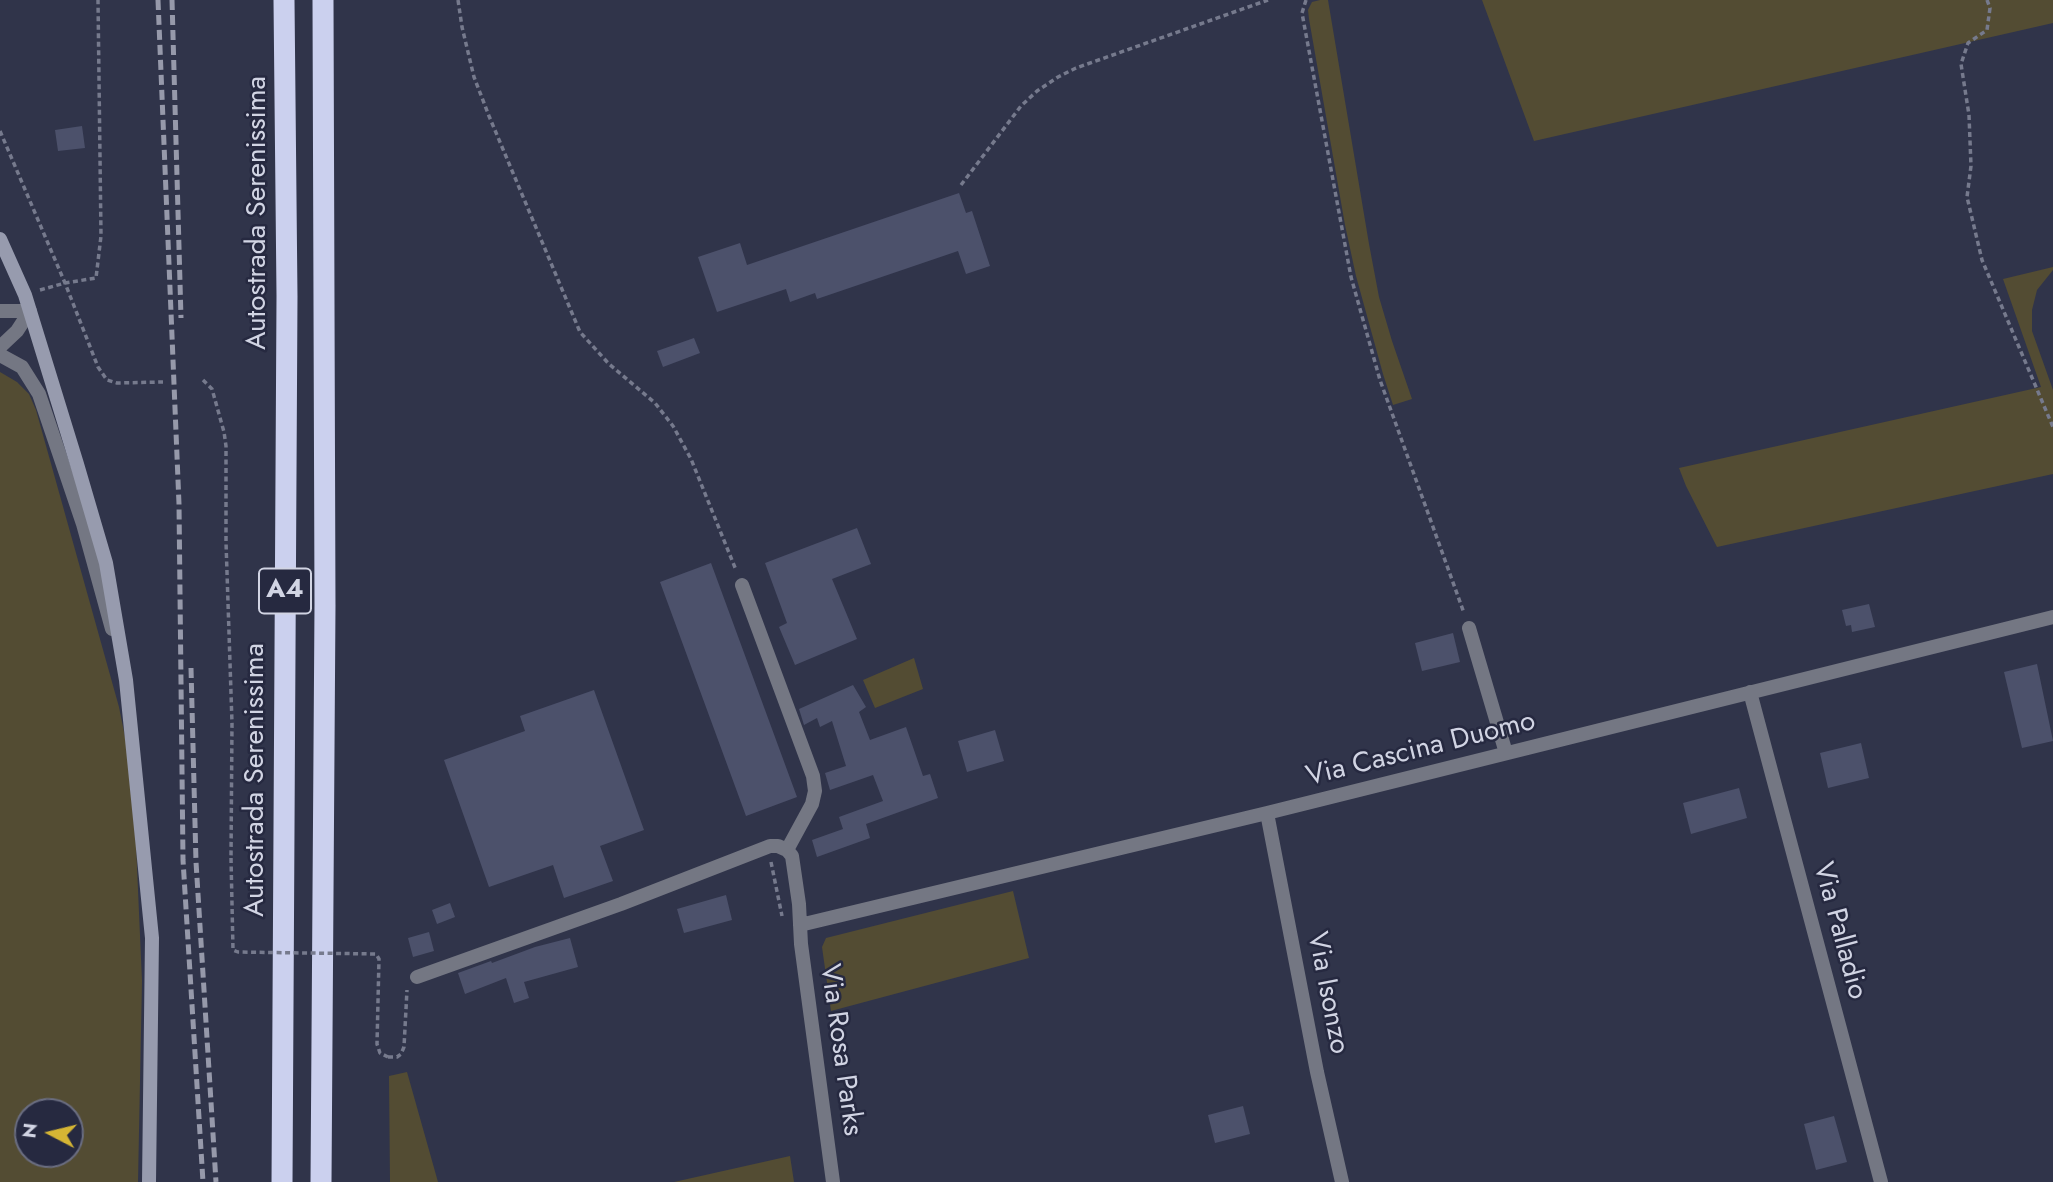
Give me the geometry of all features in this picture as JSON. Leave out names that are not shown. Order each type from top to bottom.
[{"type":"highway","name":"Autostrada Serenissima","points":[[282,1182],[287,296],[284,0]]},
{"type":"highway","name":"A4","points":[[321,1182],[325,619],[323,0]]},
{"type":"street","points":[[0,239],[25,295],[78,464],[106,563],[126,680],[152,938],[149,1182]]},
{"type":"street","points":[[0,311],[30,311]]},
{"type":"street","points":[[0,347],[17,331],[30,311]]},
{"type":"street","points":[[0,355],[22,367],[39,394],[83,524],[126,680]]},
{"type":"street","points":[[412,978],[597,913],[770,846],[787,849],[812,804],[815,791],[813,775],[742,585]]},
{"type":"street","name":"Via Cascina Duomo","points":[[800,925],[1267,813],[2053,617]]},
{"type":"street","points":[[1469,628],[1506,754]]},
{"type":"street","name":"Via Palladio","points":[[1750,692],[1881,1182]]},
{"type":"street","name":"Via Isonzo","points":[[1267,813],[1317,1072],[1342,1182]]},
{"type":"street","name":"Via Rosa Parks","points":[[787,849],[792,856],[799,904],[833,1182]]},
{"type":"path","points":[[25,295],[65,283],[96,278],[102,236],[98,0]]},
{"type":"path","points":[[458,0],[474,77],[580,332],[609,364],[655,403],[673,426],[691,459],[742,585]]},
{"type":"path","points":[[961,184],[1021,106],[1058,77],[1076,68],[1268,0]]},
{"type":"path","points":[[1306,0],[1302,13],[1351,277],[1380,380],[1469,628]]},
{"type":"path","points":[[1987,0],[1990,9],[1987,30],[1968,43],[1961,64],[1969,115],[1971,166],[1967,197],[1982,260],[2053,427]]},
{"type":"path","points":[[0,131],[98,367],[107,380],[117,383],[163,382]]},
{"type":"path","points":[[203,380],[212,389],[226,446],[232,723],[233,950],[376,954],[379,959],[377,1044],[380,1053],[388,1058],[397,1057],[404,1047],[412,978]]},
{"type":"path","points":[[765,859],[771,863],[783,920]]},
{"type":"shaded area","points":[[1328,0],[1379,297],[1412,399],[1393,405],[1356,276],[1345,225],[1308,10],[1312,2]]},
{"type":"shaded area","points":[[1482,0],[2053,0],[2053,23],[1534,141]]},
{"type":"shaded area","points":[[2053,267],[2037,290],[2032,310],[2032,331],[2053,390],[2053,474],[1717,547],[1679,468],[2041,387],[2003,279]]},
{"type":"shaded area","points":[[0,372],[17,382],[29,394],[36,410],[119,707],[126,742],[136,844],[142,981],[138,1182],[0,1182]]},
{"type":"shaded area","points":[[914,658],[923,689],[875,708],[863,680]]},
{"type":"shaded area","points":[[1013,891],[1029,958],[831,1011],[822,947],[826,938]]},
{"type":"shaded area","points":[[407,1072],[438,1182],[390,1182],[389,1076]]},
{"type":"shaded area","points":[[790,1156],[794,1182],[674,1182]]},
{"type":"building","points":[[82,126],[85,148],[58,151],[55,130]]},
{"type":"building","points":[[959,193],[966,213],[972,211],[990,266],[966,274],[958,251],[817,299],[815,293],[790,302],[786,289],[717,312],[698,257],[740,243],[747,265]]},
{"type":"building","points":[[694,338],[700,353],[663,367],[657,351]]},
{"type":"building","points":[[857,528],[871,564],[832,579],[857,639],[795,665],[779,627],[787,623],[765,563]]},
{"type":"building","points":[[711,563],[797,797],[746,816],[660,582]]},
{"type":"building","points":[[1869,604],[1875,627],[1852,632],[1851,625],[1846,626],[1842,610]]},
{"type":"building","points":[[1453,633],[1460,662],[1422,671],[1415,643]]},
{"type":"building","points":[[2037,664],[2053,741],[2022,748],[2004,672]]},
{"type":"building","points":[[853,685],[866,707],[859,712],[870,740],[906,727],[923,776],[930,774],[938,798],[866,824],[870,838],[817,857],[812,840],[843,829],[839,817],[883,801],[873,775],[830,790],[825,773],[846,766],[832,721],[820,727],[817,718],[804,725],[799,709]]},
{"type":"building","points":[[594,690],[644,830],[600,846],[613,881],[564,898],[553,865],[489,887],[444,760],[525,731],[520,716]]},
{"type":"building","points":[[995,730],[1004,761],[967,772],[958,741]]},
{"type":"building","points":[[1861,743],[1869,778],[1828,788],[1820,753]]},
{"type":"building","points":[[1739,788],[1747,818],[1691,834],[1683,803]]},
{"type":"building","points":[[726,895],[732,920],[684,933],[677,909]]},
{"type":"building","points":[[450,903],[455,917],[437,924],[432,910]]},
{"type":"building","points":[[429,932],[434,951],[413,957],[408,938]]},
{"type":"building","points":[[570,938],[578,967],[524,982],[529,998],[514,1003],[506,978],[465,994],[458,973]]},
{"type":"building","points":[[1243,1106],[1250,1134],[1215,1143],[1208,1115]]},
{"type":"building","points":[[1834,1116],[1847,1162],[1816,1170],[1804,1124]]},
{"type":"railway","points":[[158,0],[179,504],[183,860],[203,1182]]},
{"type":"railway","points":[[172,0],[181,318]]},
{"type":"railway","points":[[191,668],[196,862],[216,1182]]}]
